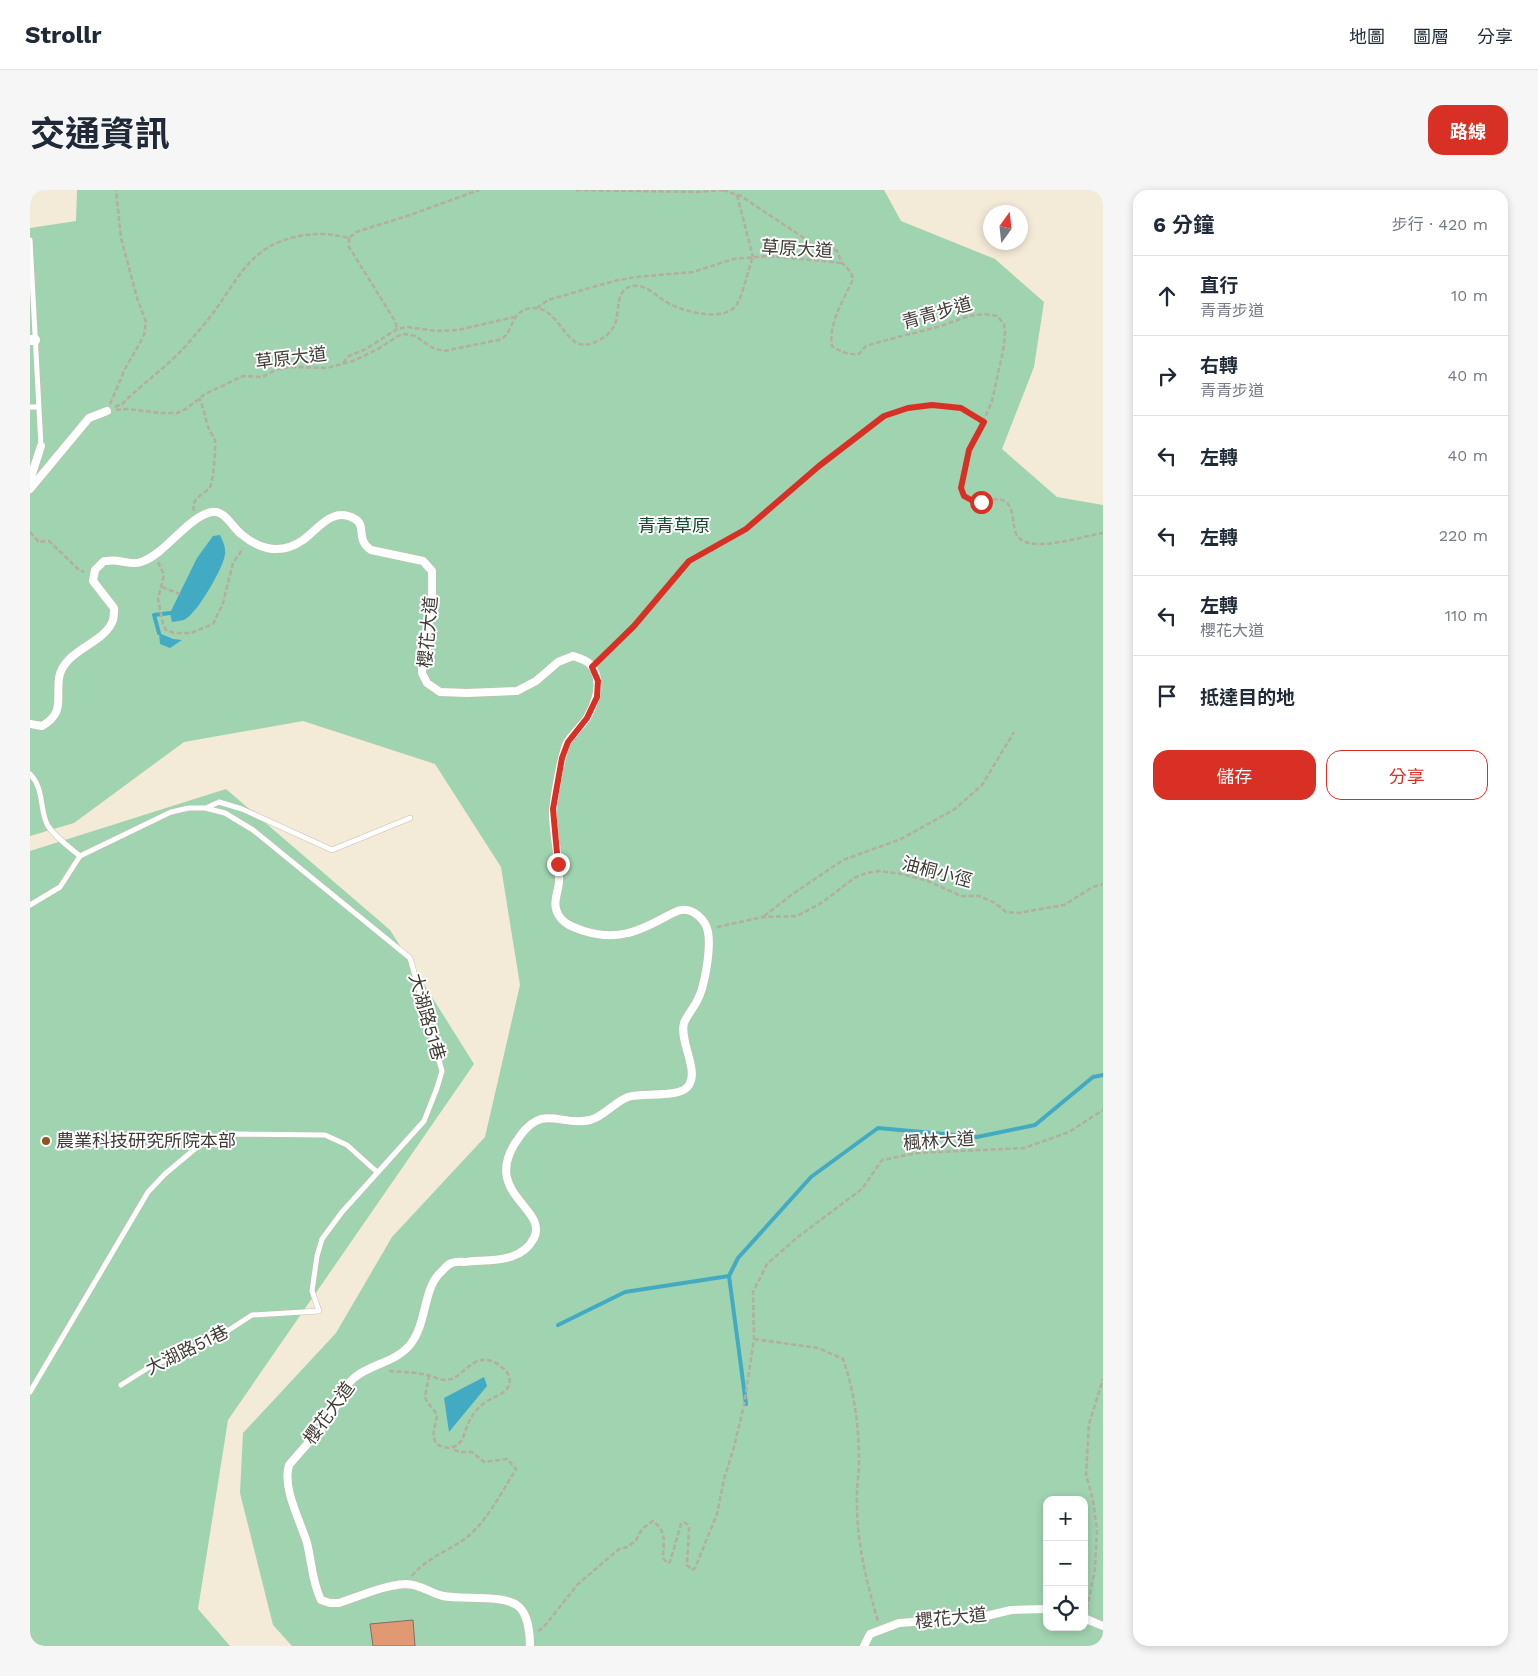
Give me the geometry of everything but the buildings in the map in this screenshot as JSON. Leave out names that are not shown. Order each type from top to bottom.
[{"type":"street","points":[[30,489],[89,418],[107,410]]},
{"type":"street","points":[[30,480],[41,446]]},
{"type":"street","name":"櫻花大道","points":[[94,575],[95,570],[104,561],[118,560],[131,564],[139,563],[154,556],[196,520],[212,512],[222,513],[248,540],[266,548],[278,549],[290,547],[303,540],[332,516],[345,515],[356,519],[362,528],[361,538],[364,545],[371,550],[423,562],[432,571],[432,600],[422,660],[422,673],[427,683],[440,692],[517,691],[536,681],[558,662],[573,656],[587,661],[592,667]]},
{"type":"street","points":[[30,724],[42,726],[51,721],[56,713],[59,700],[59,678],[63,668],[72,657],[109,628],[114,619],[114,608],[93,581],[94,575]]},
{"type":"street","points":[[592,667],[598,681],[597,697],[587,718],[568,742],[562,758],[553,809],[559,884],[555,906],[559,917],[570,926],[597,935],[626,934],[680,910],[691,911],[702,918],[708,930]]},
{"type":"street","name":"櫻花大道","points":[[408,1584],[395,1586],[339,1603],[321,1600],[315,1589],[307,1544],[288,1486],[286,1472],[289,1465],[334,1411],[352,1378],[399,1355],[410,1345],[423,1321],[429,1291],[437,1274],[452,1263],[515,1257],[525,1250],[535,1237],[536,1224],[531,1214],[512,1193],[506,1176],[507,1158],[519,1137],[532,1123],[547,1117],[578,1121],[592,1120],[627,1097],[682,1092],[689,1086],[692,1076],[682,1032],[686,1018],[703,988],[708,952],[708,930]]},
{"type":"street","points":[[408,1584],[442,1596],[507,1601],[519,1607],[525,1617],[530,1635],[530,1646]]},
{"type":"street","name":"櫻花大道","points":[[864,1646],[870,1634],[899,1623],[982,1617],[1011,1610],[1043,1609]]},
{"type":"street","points":[[1088,1620],[1103,1626]]},
{"type":"lane","points":[[30,240],[33,340],[41,446]]},
{"type":"lane","points":[[30,407],[38,407]]},
{"type":"lane","points":[[30,774],[40,791],[47,824],[57,836],[80,856],[60,887],[30,905]]},
{"type":"lane","points":[[205,808],[219,802],[242,809],[332,850],[410,818]]},
{"type":"lane","name":"大湖路51巷","points":[[80,856],[171,812],[189,808],[205,808],[225,813],[253,830],[410,958],[442,1071],[424,1121],[342,1212],[322,1239],[317,1256],[312,1291],[319,1310],[252,1315],[212,1341],[151,1366],[121,1385]]},
{"type":"lane","points":[[30,1392],[148,1192],[165,1174],[202,1143],[238,1134],[325,1135],[347,1146],[377,1172]]},
{"type":"path","points":[[107,410],[125,369],[138,348],[144,334],[146,322],[136,298],[121,238],[116,190]]},
{"type":"path","points":[[397,329],[395,321],[349,247],[349,238],[356,232],[479,190]]},
{"type":"path","points":[[576,190],[697,192],[723,190]]},
{"type":"path","name":"草原大道","points":[[537,308],[552,315],[575,342],[582,345],[591,345],[611,331],[615,324],[620,296],[625,288],[634,285],[644,286],[675,306],[690,311],[720,314],[730,312],[737,304],[753,257],[769,256],[842,263],[837,252],[828,246],[813,244],[741,196],[723,190]]},
{"type":"path","points":[[343,363],[349,356],[366,349],[397,329],[407,327],[436,331],[458,330],[514,317],[528,308],[537,308],[548,300],[614,281],[636,277],[694,272],[733,259],[753,257],[738,195]]},
{"type":"path","points":[[107,410],[122,404],[178,354],[210,319],[250,260],[260,252],[291,237],[318,234],[338,235],[349,238]]},
{"type":"path","name":"青青步道","points":[[842,263],[851,272],[853,279],[833,325],[830,337],[832,346],[839,351],[850,355],[858,354],[866,346],[936,328],[965,316],[985,313],[997,316],[1004,324],[1004,346],[992,402],[969,450],[961,488],[964,496],[973,501],[981,502],[994,499],[1004,500],[1011,507],[1014,530],[1019,539],[1028,543],[1041,544],[1103,532]]},
{"type":"path","name":"草原大道","points":[[107,410],[128,409],[177,413],[186,410],[199,398],[243,376],[262,377],[291,367],[327,368],[365,356],[398,336],[405,334],[415,336],[433,348],[444,350],[502,339],[509,331],[514,317]]},
{"type":"path","points":[[196,520],[193,506],[197,496],[210,487],[214,475],[215,442],[208,427],[205,409],[199,398]]},
{"type":"path","points":[[592,667],[634,626],[689,561],[746,529],[819,466],[884,416],[908,408],[932,405],[961,408],[984,422]]},
{"type":"path","points":[[30,532],[39,542],[49,541],[78,569],[94,575]]},
{"type":"path","points":[[154,556],[164,575],[158,604],[163,624],[166,630],[174,633],[191,634],[213,624],[223,603],[232,563],[248,540]]},
{"type":"path","points":[[162,587],[180,594]]},
{"type":"path","points":[[763,917],[794,893],[843,860],[901,839],[955,809],[982,785],[1014,732]]},
{"type":"path","name":"油桐小徑","points":[[708,930],[763,917],[797,916],[823,902],[854,878],[866,873],[880,871],[919,879],[961,896],[979,896],[1006,912],[1018,914],[1064,905],[1093,887],[1103,884]]},
{"type":"path","name":"楓林大道","points":[[530,1635],[543,1628],[585,1577],[619,1549],[628,1547],[636,1540],[644,1528],[653,1521],[661,1528],[665,1540],[663,1558],[667,1563],[670,1562],[679,1528],[684,1522],[688,1525],[687,1565],[692,1570],[696,1568],[717,1514],[724,1479],[744,1405],[754,1339],[753,1292],[767,1264],[799,1236],[862,1189],[882,1160],[917,1153],[1024,1148],[1069,1132],[1103,1110]]},
{"type":"path","points":[[754,1339],[818,1348],[843,1359],[850,1377],[856,1422],[859,1459],[857,1506],[860,1541],[868,1587],[880,1630]]},
{"type":"path","points":[[370,1368],[429,1375],[445,1380],[452,1379],[476,1361],[484,1360],[492,1361],[506,1371],[510,1378],[506,1390],[483,1403],[470,1420],[462,1440],[451,1449]]},
{"type":"path","points":[[408,1584],[412,1576],[424,1564],[456,1545],[478,1526],[488,1514],[516,1469],[507,1459],[484,1462],[472,1452],[460,1452],[439,1446],[434,1436],[437,1414],[425,1397],[429,1375]]},
{"type":"path","points":[[1088,1604],[1095,1569],[1097,1529],[1093,1500],[1086,1475],[1089,1424],[1103,1379]]},
{"type":"green space","name":"青青草原","points":[[77,190],[884,190],[901,221],[995,259],[1044,302],[1034,367],[1002,449],[1057,497],[1103,505],[1103,1646],[292,1646],[273,1625],[240,1493],[243,1433],[336,1333],[392,1237],[485,1137],[520,985],[501,867],[435,764],[303,721],[184,742],[74,823],[30,836],[30,228],[76,221]]},
{"type":"green space","points":[[226,789],[390,930],[474,1064],[228,1420],[198,1609],[230,1646],[30,1646],[30,851]]},
{"type":"water","points":[[220,535],[225,547],[224,560],[204,598],[187,618],[172,622],[170,613],[197,558],[213,536]]},
{"type":"water","points":[[159,633],[173,639],[182,640],[170,648],[160,644]]},
{"type":"water","points":[[484,1377],[487,1386],[449,1432],[444,1398]]},
{"type":"waterway","points":[[159,633],[154,615],[170,613]]},
{"type":"waterway","points":[[558,1325],[625,1292],[729,1276],[738,1258],[811,1177],[878,1128],[977,1137],[1035,1125],[1093,1077],[1103,1075]]},
{"type":"waterway","points":[[729,1276],[746,1404]]},
{"type":"place","name":"農業科技研究所院本部","points":[[46,1141]]},
{"type":"route","points":[[558,864],[553,809],[562,758],[568,742],[587,718],[597,697],[598,681],[592,667],[634,626],[689,561],[746,529],[819,466],[884,416],[908,408],[932,405],[961,408],[984,422],[969,450],[961,488],[964,496],[973,501],[981,502]]}]
